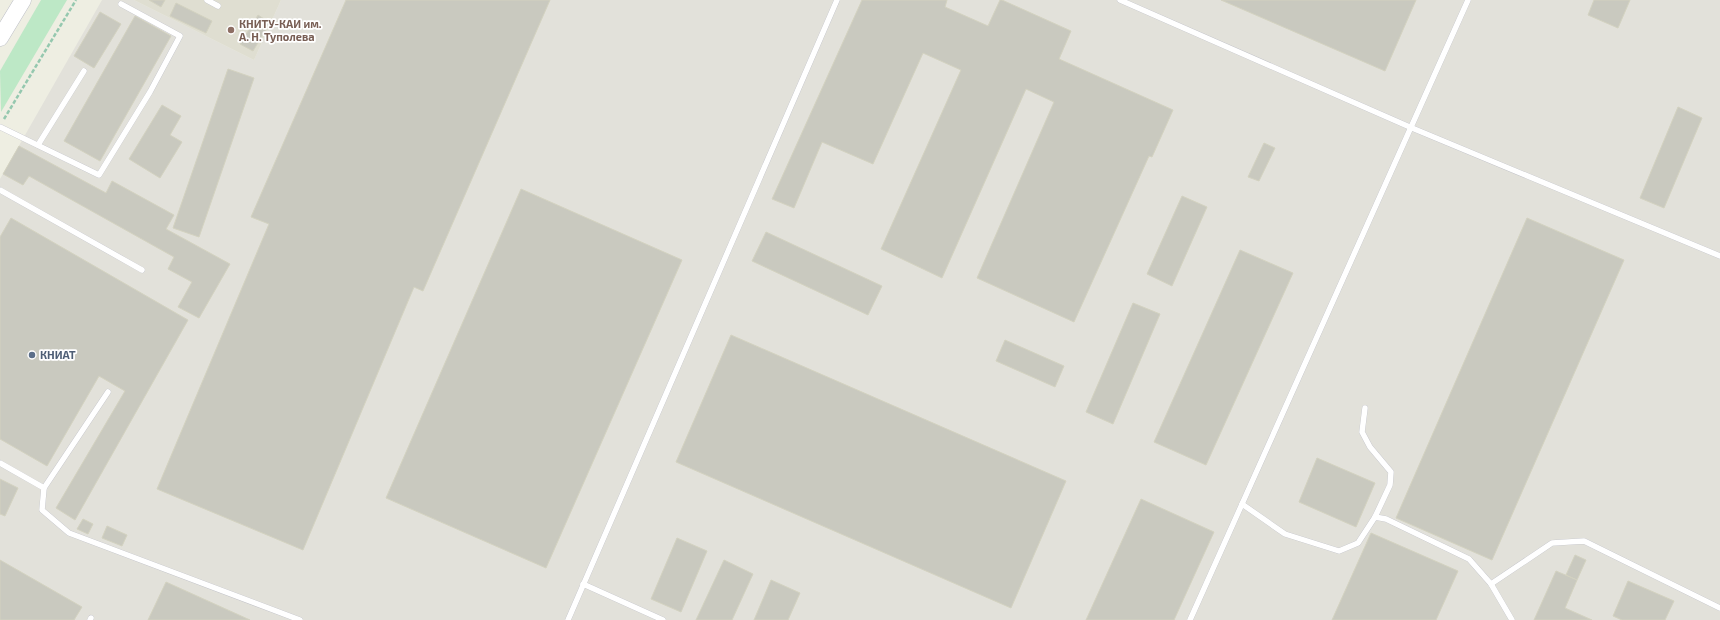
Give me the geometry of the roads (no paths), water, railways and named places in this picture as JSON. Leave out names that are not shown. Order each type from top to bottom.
[{"type":"main road","points":[[0,38],[23,0]]},
{"type":"lane","points":[[207,0],[218,6]]},
{"type":"lane","points":[[568,620],[837,0]]},
{"type":"lane","points":[[1120,0],[1412,128],[1720,256]]},
{"type":"lane","points":[[1190,620],[1412,128],[1468,0]]},
{"type":"lane","points":[[0,127],[98,175],[150,92],[180,36],[121,4]]},
{"type":"lane","points":[[38,145],[84,71]]},
{"type":"lane","points":[[0,190],[142,270]]},
{"type":"lane","points":[[108,392],[44,488],[42,510],[68,533],[300,620]]},
{"type":"lane","points":[[1242,504],[1285,534],[1339,551],[1358,543],[1375,518],[1390,484],[1391,472],[1370,447],[1362,432],[1365,408]]},
{"type":"lane","points":[[0,463],[44,488]]},
{"type":"lane","points":[[1375,518],[1386,519],[1469,559],[1492,584],[1512,620]]},
{"type":"lane","points":[[1492,584],[1552,544],[1584,541],[1720,608]]},
{"type":"lane","points":[[583,584],[663,620]]},
{"type":"place","name":"КНИТУ-КАИ им. А. Н. Туполева","points":[[231,30]]},
{"type":"place","name":"КНИАТ","points":[[32,355]]}]
